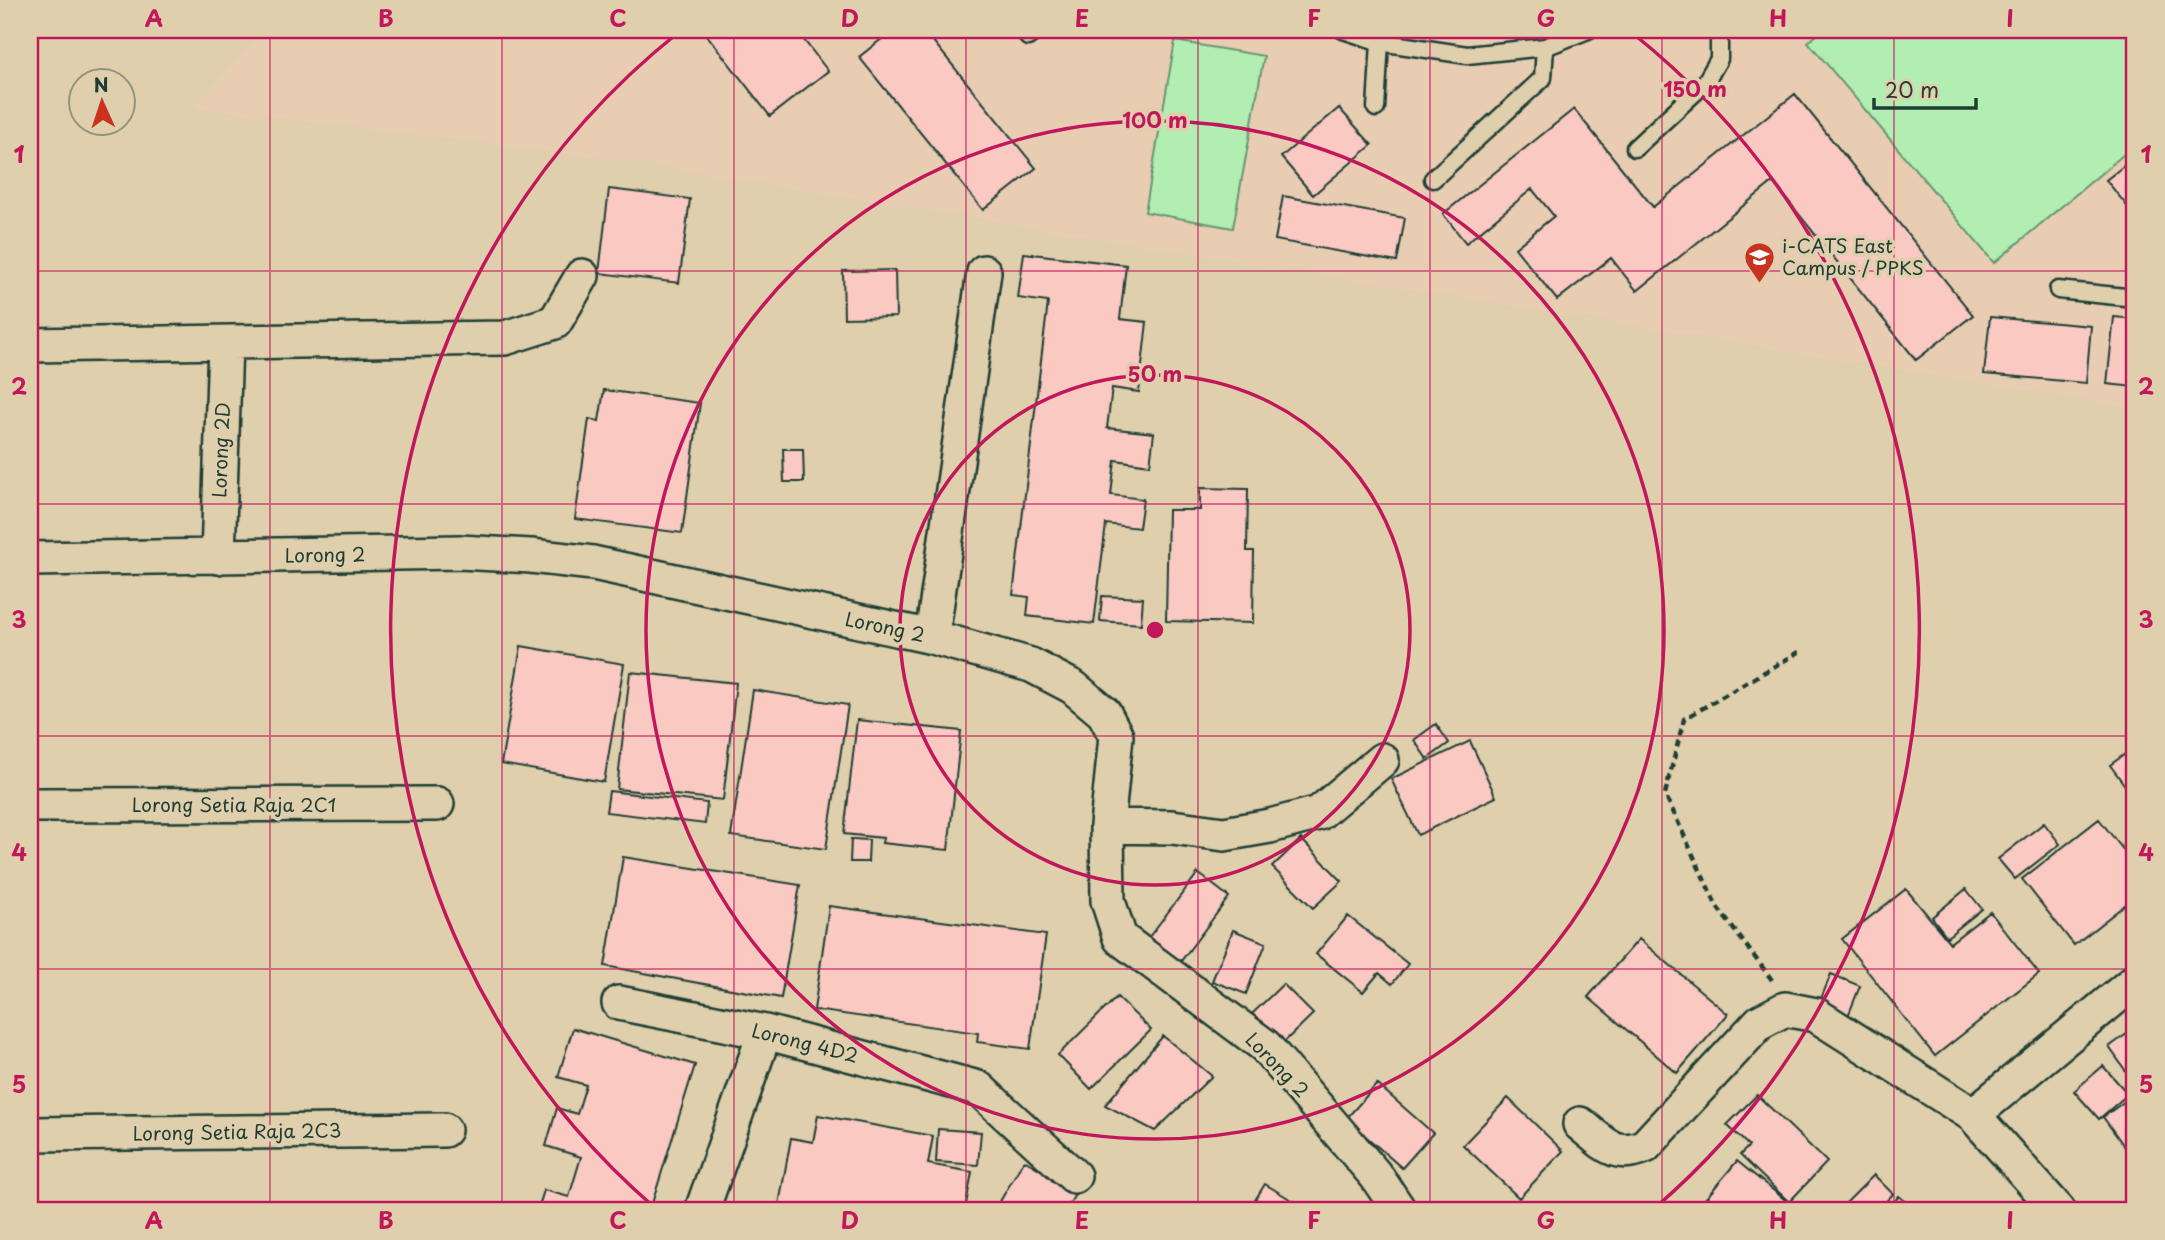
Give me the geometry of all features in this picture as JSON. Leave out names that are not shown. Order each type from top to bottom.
[{"type":"street","points":[[932,637],[984,272]]},
{"type":"street","points":[[30,345],[506,338],[555,322],[582,276]]},
{"type":"street","name":"Lorong 2D","points":[[218,556],[225,342]]},
{"type":"street","name":"Lorong 2","points":[[30,559],[459,552],[531,556],[593,563],[932,637],[1031,665],[1073,687],[1104,713],[1116,736],[1107,826],[1108,901],[1120,938],[1265,1046],[1377,1177],[1399,1210]]},
{"type":"street","points":[[1107,826],[1172,827],[1224,834],[1270,826],[1319,813],[1382,760]]},
{"type":"street","name":"Lorong Setia Raja 2C1","points":[[30,805],[438,804]]},
{"type":"street","points":[[1973,1115],[2135,981]]},
{"type":"street","name":"Lorong 4D2","points":[[619,1003],[765,1032],[978,1088],[1074,1176]]},
{"type":"street","points":[[1580,1124],[1612,1149],[1629,1152],[1645,1146],[1759,1021],[1785,1009],[1816,1015],[1973,1115],[2058,1210]]},
{"type":"street","points":[[702,1210],[765,1032]]},
{"type":"street","name":"Lorong Setia Raja 2C3","points":[[30,1134],[444,1130]]},
{"type":"lane","points":[[1343,30],[1380,42],[1467,55],[1545,47],[1588,30]]},
{"type":"lane","points":[[1635,148],[1705,83],[1719,59],[1719,30]]},
{"type":"lane","points":[[1376,108],[1380,42]]},
{"type":"lane","points":[[1433,179],[1543,78],[1545,47]]},
{"type":"lane","points":[[2058,290],[2135,298]]},
{"type":"path","points":[[1799,652],[1684,719],[1665,794],[1717,906],[1779,989],[1816,1015]]},
{"type":"shaded area","name":"i-CATS East Campus / PPKS","points":[[265,30],[2135,30],[2135,408],[629,161],[194,107]]},
{"type":"green space","points":[[1823,30],[2135,30],[2135,145],[1994,263],[1808,42]]},
{"type":"green space","points":[[1175,41],[1264,56],[1233,228],[1145,212]]},
{"type":"building","points":[[703,30],[796,30],[828,71],[770,116]]},
{"type":"building","points":[[893,30],[924,30],[1036,168],[983,210],[859,57]]},
{"type":"building","points":[[1795,94],[1973,315],[1916,360],[1773,182],[1637,291],[1611,258],[1557,300],[1515,248],[1554,216],[1532,189],[1466,243],[1443,214],[1574,109],[1653,207]]},
{"type":"building","points":[[1339,108],[1372,145],[1313,195],[1281,157]]},
{"type":"building","points":[[2135,157],[2135,216],[2106,180]]},
{"type":"building","points":[[609,189],[690,199],[679,283],[599,273]]},
{"type":"building","points":[[1283,196],[1405,218],[1397,262],[1275,240]]},
{"type":"building","points":[[1024,253],[1126,265],[1120,319],[1147,322],[1139,392],[1112,388],[1107,428],[1154,433],[1150,465],[1115,460],[1111,495],[1143,499],[1139,528],[1106,524],[1094,624],[1027,616],[1029,597],[1013,595],[1048,302],[1018,298]]},
{"type":"building","points":[[895,270],[896,317],[844,318],[843,271]]},
{"type":"building","points":[[1990,317],[2091,326],[2086,383],[1984,374]]},
{"type":"building","points":[[2114,317],[2135,319],[2135,387],[2107,384]]},
{"type":"building","points":[[604,390],[700,403],[682,533],[575,519],[589,419],[599,421]]},
{"type":"building","points":[[783,449],[803,449],[804,482],[784,482]]},
{"type":"building","points":[[1200,488],[1248,489],[1247,551],[1254,551],[1253,623],[1166,621],[1168,510],[1200,510]]},
{"type":"building","points":[[1102,596],[1143,598],[1141,624],[1100,621]]},
{"type":"building","points":[[521,646],[624,664],[604,782],[501,764]]},
{"type":"building","points":[[630,672],[736,683],[723,800],[617,789]]},
{"type":"building","points":[[753,690],[848,705],[826,849],[731,836]]},
{"type":"building","points":[[857,720],[961,731],[948,850],[882,843],[883,838],[844,834]]},
{"type":"building","points":[[1436,724],[1449,743],[1427,759],[1414,740]]},
{"type":"building","points":[[1470,741],[1496,797],[1418,835],[1391,779]]},
{"type":"building","points":[[2135,747],[2135,787],[2129,791],[2110,765]]},
{"type":"building","points":[[609,791],[707,803],[705,824],[606,812]]},
{"type":"building","points":[[2099,819],[2135,865],[2135,897],[2074,945],[2022,879]]},
{"type":"building","points":[[2044,823],[2060,844],[2015,879],[1998,859]]},
{"type":"building","points":[[851,839],[869,840],[868,862],[850,862]]},
{"type":"building","points":[[1301,839],[1342,881],[1313,908],[1272,867]]},
{"type":"building","points":[[623,857],[800,885],[781,998],[605,966]]},
{"type":"building","points":[[1198,873],[1229,897],[1178,965],[1146,941]]},
{"type":"building","points":[[1906,889],[1950,943],[1990,912],[2039,974],[1935,1056],[1842,939]]},
{"type":"building","points":[[1966,889],[1982,909],[1947,937],[1932,917]]},
{"type":"building","points":[[829,906],[1046,935],[1030,1049],[977,1042],[978,1033],[814,1010]]},
{"type":"building","points":[[1348,916],[1408,964],[1392,984],[1379,973],[1363,992],[1316,954]]},
{"type":"building","points":[[1233,930],[1266,943],[1246,994],[1212,981]]},
{"type":"building","points":[[1639,939],[1728,1014],[1677,1073],[1588,997]]},
{"type":"building","points":[[1831,974],[1860,986],[1848,1016],[1819,1004]]},
{"type":"building","points":[[1283,984],[1313,1014],[1282,1044],[1252,1014]]},
{"type":"building","points":[[1117,997],[1151,1030],[1091,1089],[1058,1055]]},
{"type":"building","points":[[573,1028],[695,1065],[650,1210],[538,1210],[544,1190],[569,1197],[581,1157],[546,1146],[557,1108],[577,1114],[586,1085],[558,1077]]},
{"type":"building","points":[[2135,1028],[2135,1084],[2109,1047]]},
{"type":"building","points":[[1163,1036],[1212,1076],[1155,1131],[1105,1105]]},
{"type":"building","points":[[2103,1066],[2128,1094],[2099,1119],[2074,1091]]},
{"type":"building","points":[[1377,1084],[1433,1133],[1402,1168],[1346,1119]]},
{"type":"building","points":[[2135,1094],[2135,1161],[2103,1117]]},
{"type":"building","points":[[1757,1095],[1827,1162],[1789,1202],[1740,1155],[1749,1146],[1727,1125]]},
{"type":"building","points":[[1508,1098],[1563,1151],[1519,1198],[1463,1145]]},
{"type":"building","points":[[818,1115],[933,1136],[928,1164],[972,1172],[965,1210],[778,1210],[791,1138],[813,1142]]},
{"type":"building","points":[[938,1129],[981,1132],[978,1165],[936,1162]]},
{"type":"building","points":[[1024,1160],[1077,1191],[1066,1210],[995,1210]]},
{"type":"building","points":[[1737,1161],[1794,1207],[1791,1210],[1696,1210]]},
{"type":"building","points":[[1874,1175],[1893,1194],[1878,1210],[1839,1210]]},
{"type":"building","points":[[1265,1184],[1308,1210],[1249,1210]]},
{"type":"building","points":[[1899,1196],[1916,1210],[1887,1210]]},
{"type":"place","name":"i-CATS East Campus / PPKS","points":[[1759,284]]}]
